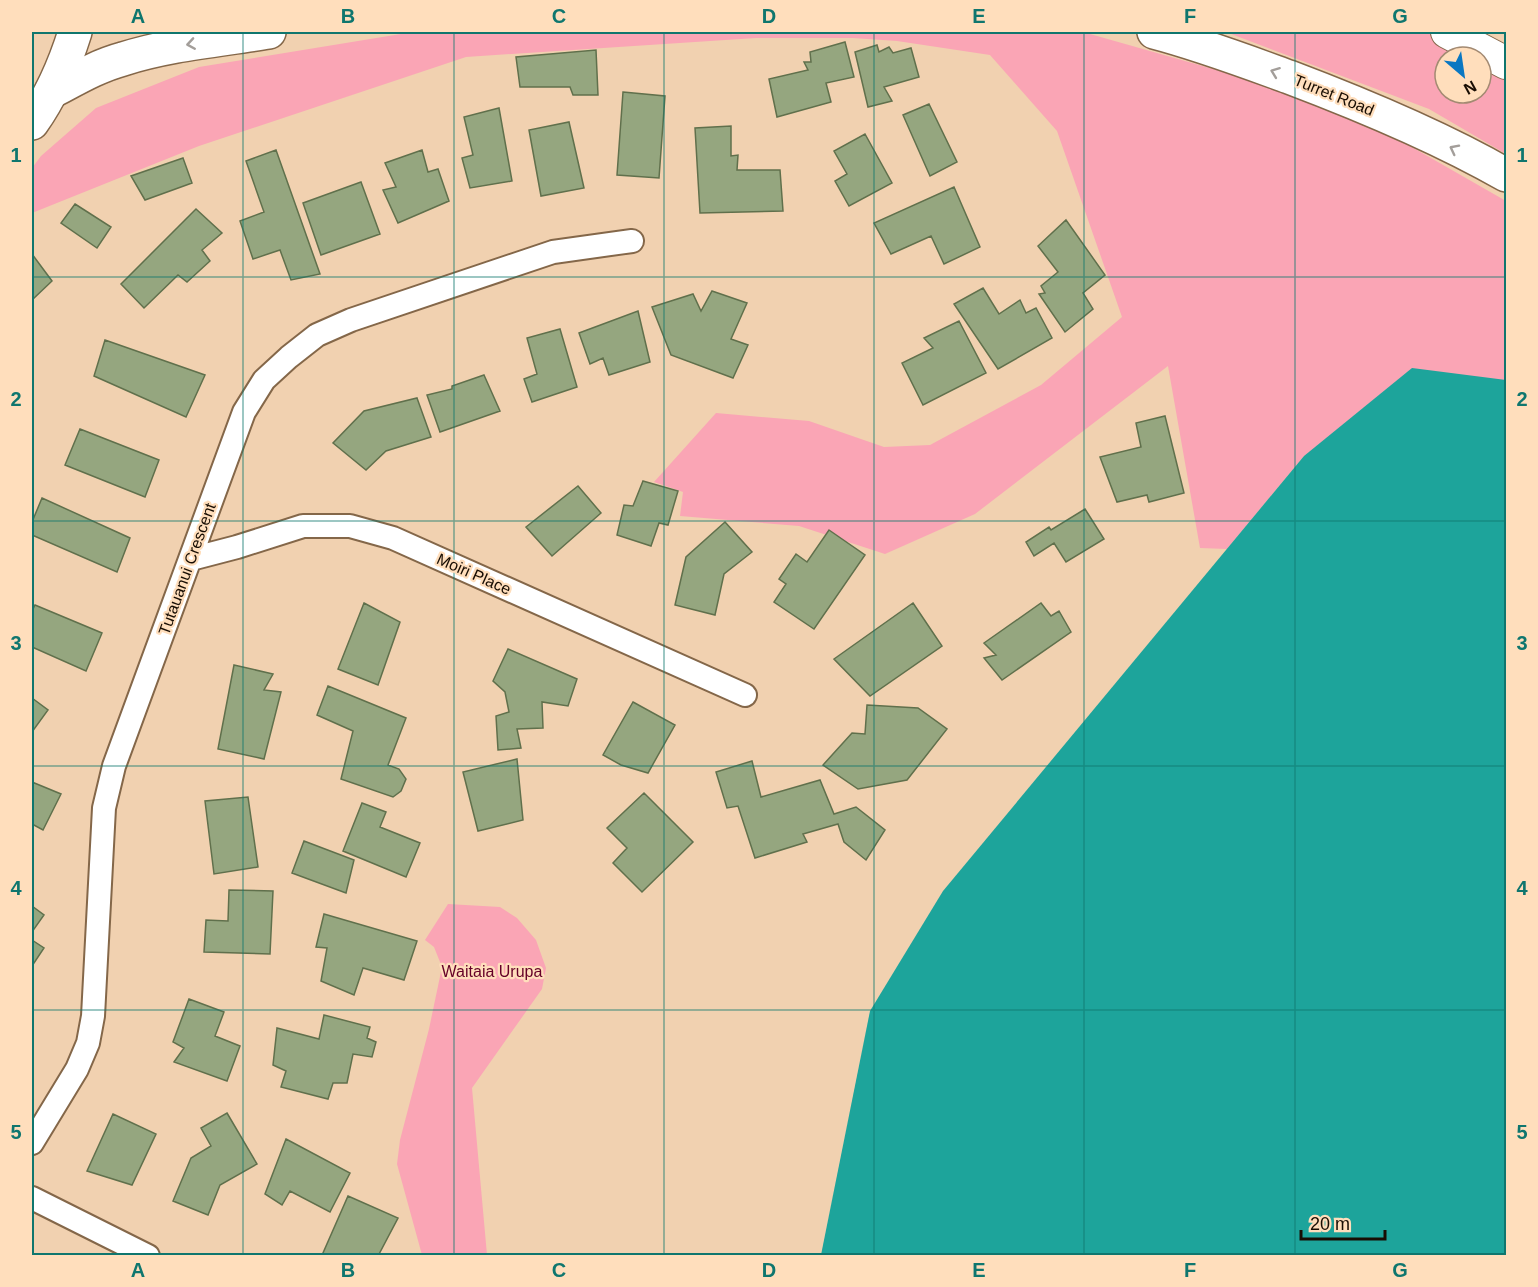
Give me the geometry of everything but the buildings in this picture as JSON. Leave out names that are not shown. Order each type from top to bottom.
[{"type":"main road","points":[[32,123],[51,92],[68,55],[75,32]]},
{"type":"main road","points":[[51,92],[91,71],[121,59],[171,48],[269,32]]},
{"type":"main road","name":"Turret Road","points":[[1154,32],[1253,64],[1325,91],[1410,126],[1506,175]]},
{"type":"main road","points":[[1448,32],[1506,63]]},
{"type":"street","name":"Tutauanui Crescent","points":[[32,1143],[77,1069],[88,1043],[93,1016],[104,808],[114,766],[244,412],[264,380],[317,335],[351,320],[553,252],[632,241]]},
{"type":"street","name":"Moiri Place","points":[[191,559],[303,526],[350,526],[393,538],[745,695]]},
{"type":"street","points":[[32,1198],[148,1256]]},
{"type":"green space","points":[[413,32],[1083,32],[1252,80],[1389,134],[1506,201],[1506,380],[1304,456],[1227,549],[1200,548],[1168,366],[975,514],[885,554],[799,526],[680,516],[683,492],[654,482],[716,413],[809,421],[884,447],[930,445],[1041,385],[1122,317],[1057,131],[990,55],[897,41],[853,38],[756,38],[466,57],[199,146],[32,213],[32,168],[41,156],[96,108],[199,67]]},
{"type":"green space","points":[[1226,32],[1427,32],[1453,45],[1433,45],[1433,105],[1493,105],[1493,65],[1506,72],[1506,154],[1429,109]]},
{"type":"green space","name":"Waitaia Urupa","points":[[448,904],[500,907],[517,918],[536,940],[546,968],[542,989],[472,1088],[487,1255],[422,1255],[397,1164],[400,1140],[429,1029],[442,967],[434,947],[425,940]]},
{"type":"water","points":[[1412,368],[1506,380],[1506,1255],[821,1255],[870,1011],[943,891],[1304,456]]}]
